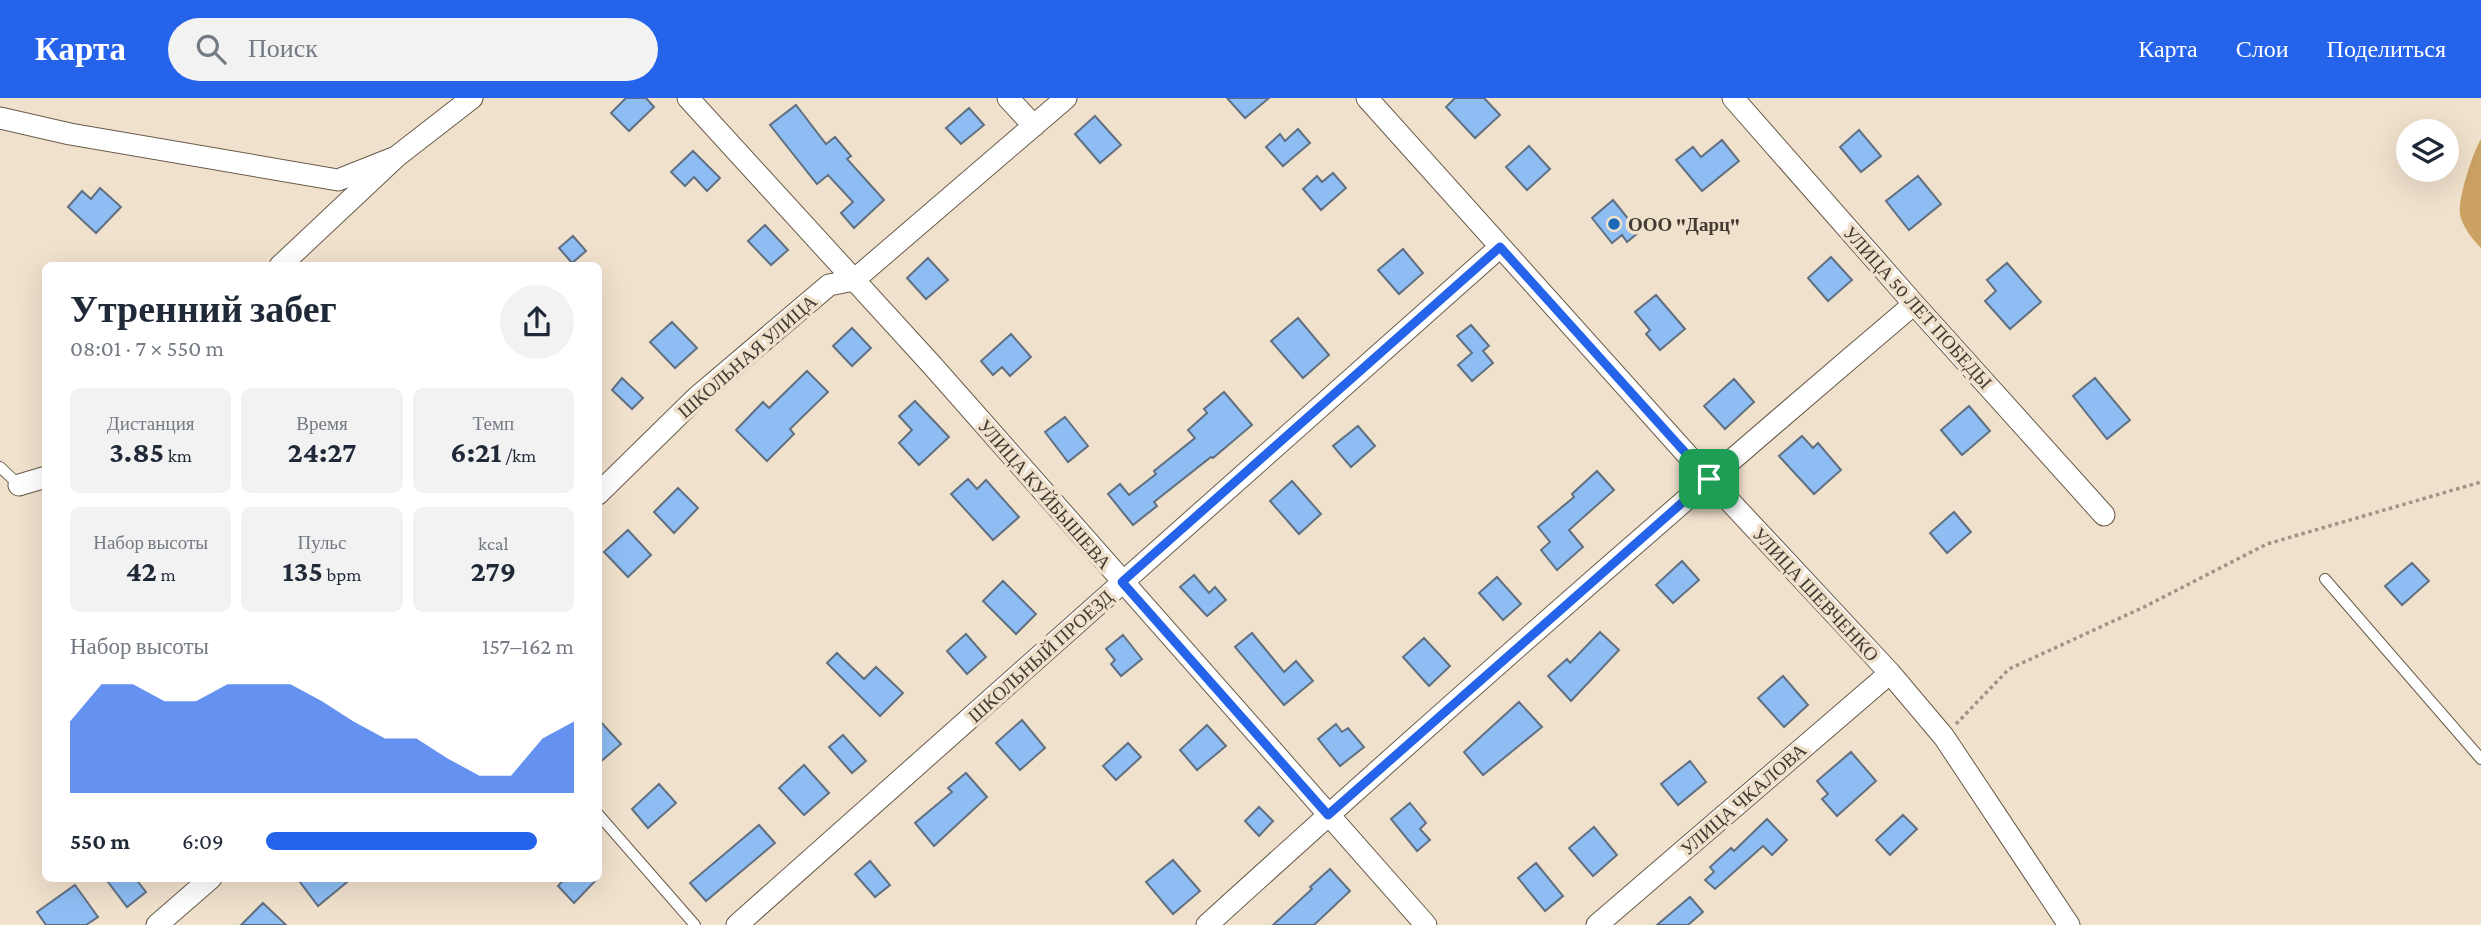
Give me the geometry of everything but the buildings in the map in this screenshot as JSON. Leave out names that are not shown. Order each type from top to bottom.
[{"type":"street","points":[[284,262],[396,157],[472,98]]},
{"type":"street","name":"УЛИЦА КУЙБЫШЕВА","points":[[688,98],[931,364],[1426,925]]},
{"type":"street","points":[[1008,98],[1034,126]]},
{"type":"street","name":"ШКОЛЬНАЯ УЛИЦА","points":[[602,490],[697,397],[829,285],[854,280],[1066,98]]},
{"type":"street","name":"УЛИЦА ШЕВЧЕНКО","points":[[1367,98],[1709,479],[1890,673],[1944,737],[2069,925]]},
{"type":"street","name":"УЛИЦА 50 ЛЕТ ПОБЕДЫ","points":[[1733,98],[2104,514]]},
{"type":"street","points":[[0,118],[70,134],[338,180],[396,157]]},
{"type":"street","name":"ШКОЛЬНЫЙ ПРОЕЗД","points":[[737,925],[1500,247]]},
{"type":"street","points":[[1207,925],[1709,479],[1914,304]]},
{"type":"street","points":[[19,485],[42,478]]},
{"type":"street","name":"УЛИЦА ЧКАЛОВА","points":[[1597,925],[1890,673]]},
{"type":"street","points":[[157,925],[206,882]]},
{"type":"lane","points":[[0,467],[19,485]]},
{"type":"lane","points":[[2325,579],[2481,759]]},
{"type":"lane","points":[[602,819],[695,925]]},
{"type":"path","points":[[1944,737],[2009,669],[2144,607],[2267,544],[2481,482]]},
{"type":"shaded area","points":[[2481,139],[2481,248],[2466,228],[2460,208],[2466,176]]},
{"type":"place","name":"ООО \"Дарц\"","points":[[1614,224]]},
{"type":"route","points":[[1500,247],[1709,479],[1328,815],[1122,582],[1500,247]]}]
